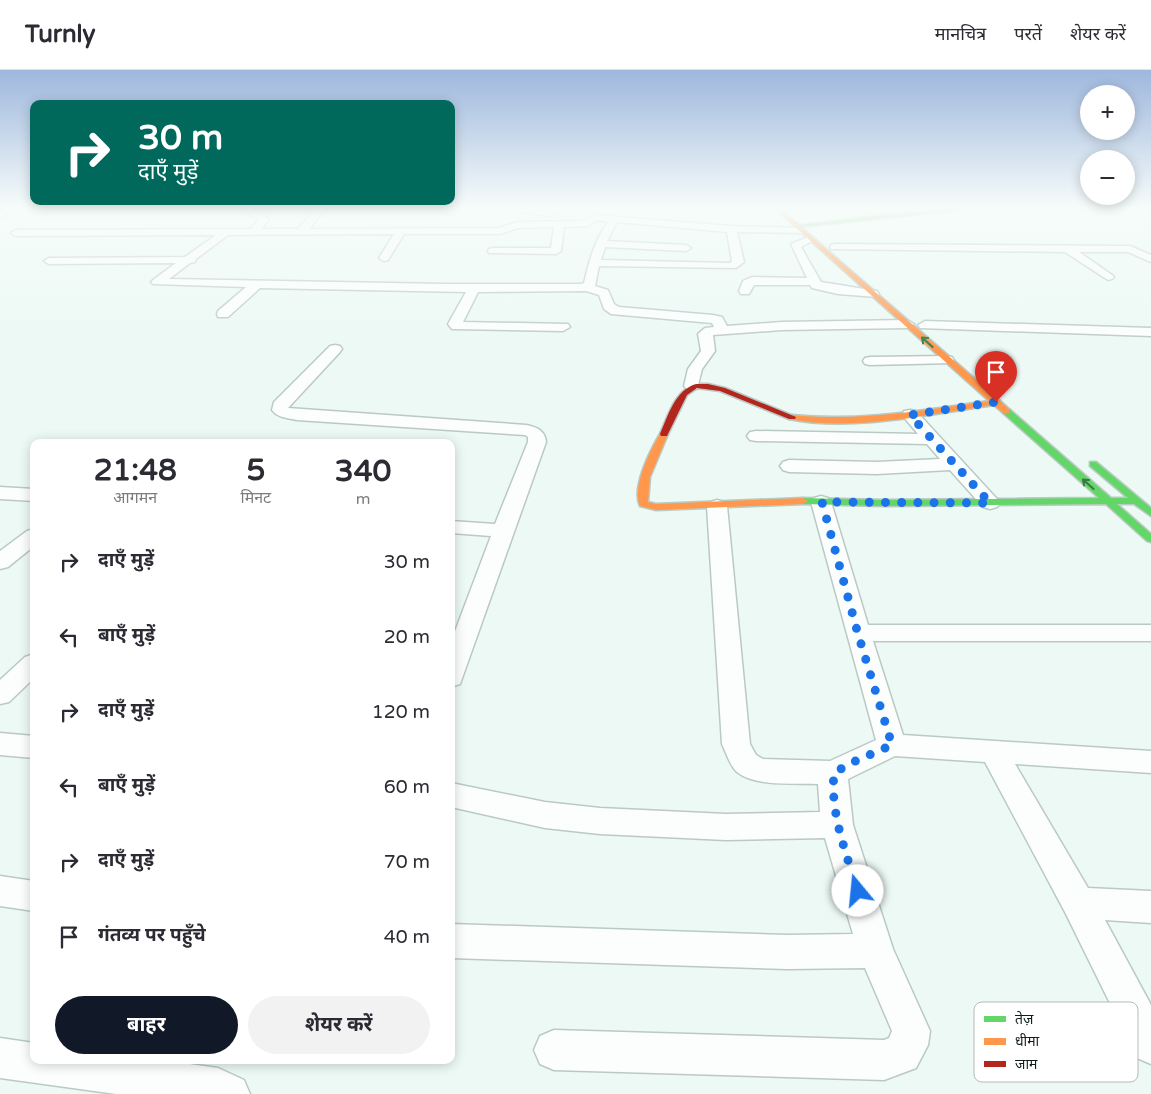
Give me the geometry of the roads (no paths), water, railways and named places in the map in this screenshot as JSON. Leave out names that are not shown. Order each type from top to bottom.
[{"type":"main road","points":[[829,255],[1151,539]]},
{"type":"main road","points":[[843,255],[947,343]]},
{"type":"main road","points":[[996,402],[910,415],[809,420],[779,414],[725,390],[705,385],[692,386],[687,390],[662,437],[645,479],[641,498],[643,504],[656,507],[717,506],[777,501],[990,503],[1138,501]]},
{"type":"main road","points":[[1087,458],[1151,513]]},
{"type":"street","points":[[198,255],[157,282],[474,288],[587,287],[604,293],[608,306],[616,311],[713,318],[717,320],[723,330]]},
{"type":"street","points":[[587,287],[590,284],[597,255]]},
{"type":"street","points":[[636,264],[638,255]]},
{"type":"street","points":[[686,255],[686,265]]},
{"type":"street","points":[[593,267],[636,264],[723,267],[737,264],[736,255]]},
{"type":"street","points":[[801,255],[813,282]]},
{"type":"street","points":[[1076,255],[1108,277]]},
{"type":"street","points":[[49,261],[191,260]]},
{"type":"street","points":[[593,267],[713,273]]},
{"type":"street","points":[[147,275],[166,275]]},
{"type":"street","points":[[745,291],[747,283],[752,281],[813,282],[824,288],[873,294]]},
{"type":"street","points":[[223,314],[256,285]]},
{"type":"street","points":[[474,288],[455,324],[457,326],[563,327]]},
{"type":"street","points":[[692,386],[696,368],[708,354],[710,348],[705,334],[710,331],[782,326],[907,324]]},
{"type":"street","points":[[924,325],[1151,332]]},
{"type":"street","points":[[335,349],[280,405],[280,410],[297,415],[511,429],[535,432],[537,436],[537,442],[455,667]]},
{"type":"street","points":[[870,361],[947,360]]},
{"type":"street","points":[[910,415],[990,503]]},
{"type":"street","points":[[756,436],[932,439]]},
{"type":"street","points":[[789,466],[877,468],[955,464]]},
{"type":"street","points":[[0,493],[30,495]]},
{"type":"street","points":[[822,502],[858,634],[892,745]]},
{"type":"street","points":[[717,506],[736,744],[746,762],[759,770],[834,773],[851,763],[892,745],[1151,762]]},
{"type":"street","points":[[455,527],[503,531]]},
{"type":"street","points":[[0,562],[30,538]]},
{"type":"street","points":[[858,634],[1151,633]]},
{"type":"street","points":[[0,695],[30,667]]},
{"type":"street","points":[[0,744],[30,747]]},
{"type":"street","points":[[993,751],[1078,903],[1129,1002]]},
{"type":"street","points":[[554,1050],[884,1060],[902,1054],[908,1045],[911,1031],[876,951],[837,825],[833,784],[834,773]]},
{"type":"street","points":[[455,796],[545,815],[600,821],[726,827],[837,825]]},
{"type":"street","points":[[0,891],[30,895]]},
{"type":"street","points":[[1078,903],[1151,907]]},
{"type":"street","points":[[455,941],[788,952],[876,951]]},
{"type":"street","points":[[1138,1019],[1151,1044]]},
{"type":"street","points":[[0,1058],[30,1062]]},
{"type":"street","points":[[44,1064],[218,1088],[230,1094]]}]
